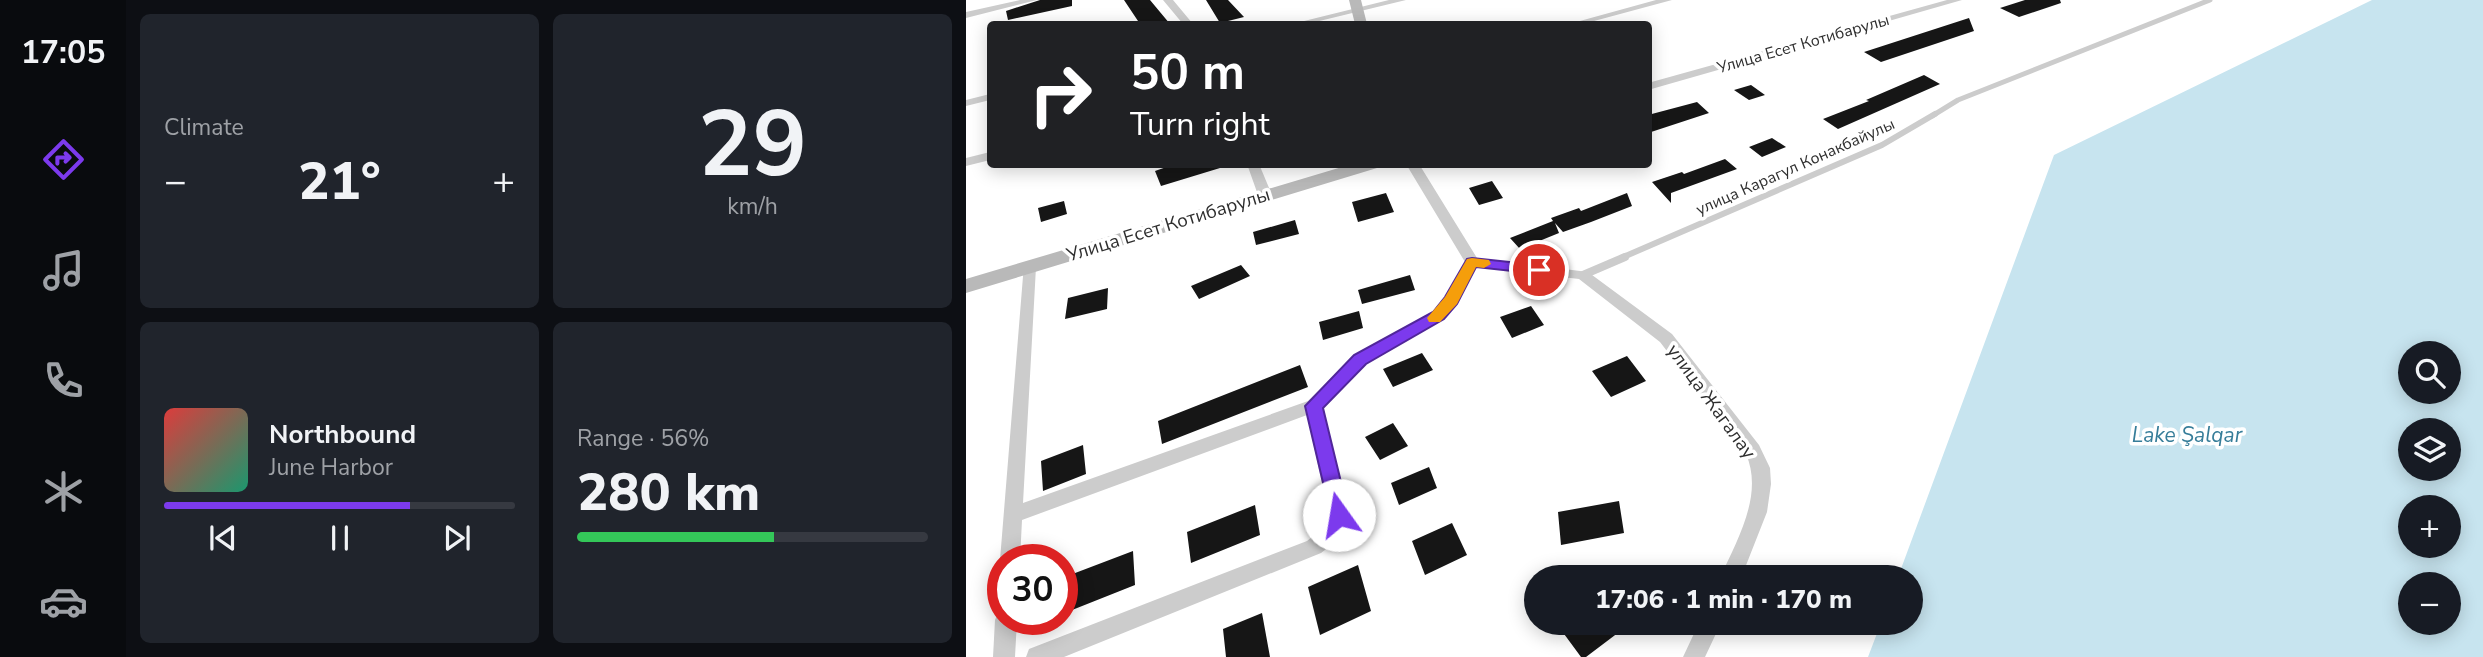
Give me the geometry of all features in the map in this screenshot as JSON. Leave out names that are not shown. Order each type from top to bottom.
[{"type":"main road","name":"Улица Есет Котибарулы","points":[[966,286],[1356,168]]},
{"type":"street","points":[[966,15],[1032,0]]},
{"type":"street","points":[[1168,0],[1186,21]]},
{"type":"street","points":[[1306,21],[1356,5],[1401,0]]},
{"type":"street","points":[[1586,21],[1667,0]]},
{"type":"street","name":"Улица Есет Котибарулы","points":[[1652,85],[1957,0]]},
{"type":"street","points":[[966,103],[987,98]]},
{"type":"street","points":[[966,162],[987,157]]},
{"type":"street","points":[[1255,168],[1265,195]]},
{"type":"street","points":[[1414,168],[1472,262]]},
{"type":"street","points":[[1472,262],[1584,275]]},
{"type":"street","points":[[1013,516],[1314,406],[1360,360],[1438,316],[1451,300],[1472,262]]},
{"type":"street","points":[[1011,544],[1029,267]]},
{"type":"street","name":"улица Жагалау","points":[[1584,275],[1666,338],[1753,450],[1761,472],[1759,495],[1752,529],[1736,565]]},
{"type":"street","points":[[1037,657],[1314,548],[1332,533],[1339,515],[1314,406]]},
{"type":"street","points":[[1004,657],[1005,635]]},
{"type":"street","points":[[1694,657],[1704,635]]},
{"type":"lane","name":"улица Карагул Конакбайулы","points":[[1584,275],[1882,145],[1958,100],[2210,0]]},
{"type":"water","name":"Lake Şalqar","points":[[2372,0],[2483,0],[2483,657],[1868,657],[1876,635],[1923,635],[1923,565],[1902,565],[2054,155]]},
{"type":"building","points":[[1040,0],[1072,0],[1072,6],[1008,20],[1006,11]]},
{"type":"building","points":[[1124,0],[1150,0],[1168,21],[1138,21]]},
{"type":"building","points":[[1206,0],[1228,0],[1244,17],[1228,21],[1219,21]]},
{"type":"building","points":[[2025,0],[2060,0],[2061,3],[2019,17],[2000,8]]},
{"type":"building","points":[[1969,18],[1974,31],[1881,62],[1864,52]]},
{"type":"building","points":[[1924,75],[1940,84],[1838,129],[1823,119],[1869,101],[1866,100]]},
{"type":"building","points":[[1751,85],[1765,95],[1749,100],[1734,90]]},
{"type":"building","points":[[1697,102],[1709,113],[1652,132],[1652,114]]},
{"type":"building","points":[[1772,138],[1786,147],[1762,157],[1749,147]]},
{"type":"building","points":[[1725,159],[1737,169],[1671,193],[1671,203],[1652,182],[1682,172],[1684,174]]},
{"type":"building","points":[[1164,168],[1220,168],[1161,186],[1155,171]]},
{"type":"building","points":[[1492,181],[1503,198],[1479,205],[1469,188]]},
{"type":"building","points":[[1386,193],[1394,212],[1358,222],[1352,202]]},
{"type":"building","points":[[1627,193],[1632,206],[1591,222],[1563,232],[1555,223],[1559,233],[1520,249],[1510,238],[1553,221],[1551,218],[1579,208],[1581,211]]},
{"type":"building","points":[[1064,201],[1067,214],[1041,222],[1038,208]]},
{"type":"building","points":[[1295,220],[1299,234],[1256,245],[1253,232]]},
{"type":"building","points":[[1241,265],[1250,276],[1199,299],[1191,286]]},
{"type":"building","points":[[1410,275],[1415,290],[1362,304],[1358,290]]},
{"type":"building","points":[[1108,288],[1107,309],[1065,319],[1068,298]]},
{"type":"building","points":[[1531,306],[1544,325],[1512,338],[1500,317]]},
{"type":"building","points":[[1359,311],[1363,328],[1323,340],[1319,322]]},
{"type":"building","points":[[1422,353],[1433,370],[1393,387],[1383,369]]},
{"type":"building","points":[[1627,356],[1646,381],[1611,397],[1592,371]]},
{"type":"building","points":[[1300,365],[1308,387],[1162,444],[1158,421]]},
{"type":"building","points":[[1393,423],[1408,446],[1380,460],[1365,437]]},
{"type":"building","points":[[1083,445],[1086,474],[1043,491],[1041,461]]},
{"type":"building","points":[[1429,467],[1437,488],[1399,505],[1391,483]]},
{"type":"building","points":[[1619,501],[1624,533],[1561,545],[1558,512]]},
{"type":"building","points":[[1255,505],[1260,535],[1191,563],[1187,532]]},
{"type":"building","points":[[1452,523],[1467,555],[1425,575],[1412,541]]},
{"type":"building","points":[[1133,551],[1135,585],[1078,608],[1078,572]]},
{"type":"building","points":[[1358,565],[1371,611],[1320,635],[1308,587]]},
{"type":"building","points":[[1262,613],[1270,657],[1226,657],[1223,629]]},
{"type":"building","points":[[1565,635],[1615,635],[1586,657],[1581,657]]},
{"type":"slow traffic","points":[[1435,318],[1451,300],[1472,262],[1484,264]]},
{"type":"route","points":[[1339,515],[1314,406],[1360,360],[1438,316],[1451,300],[1472,262],[1539,270]]}]
